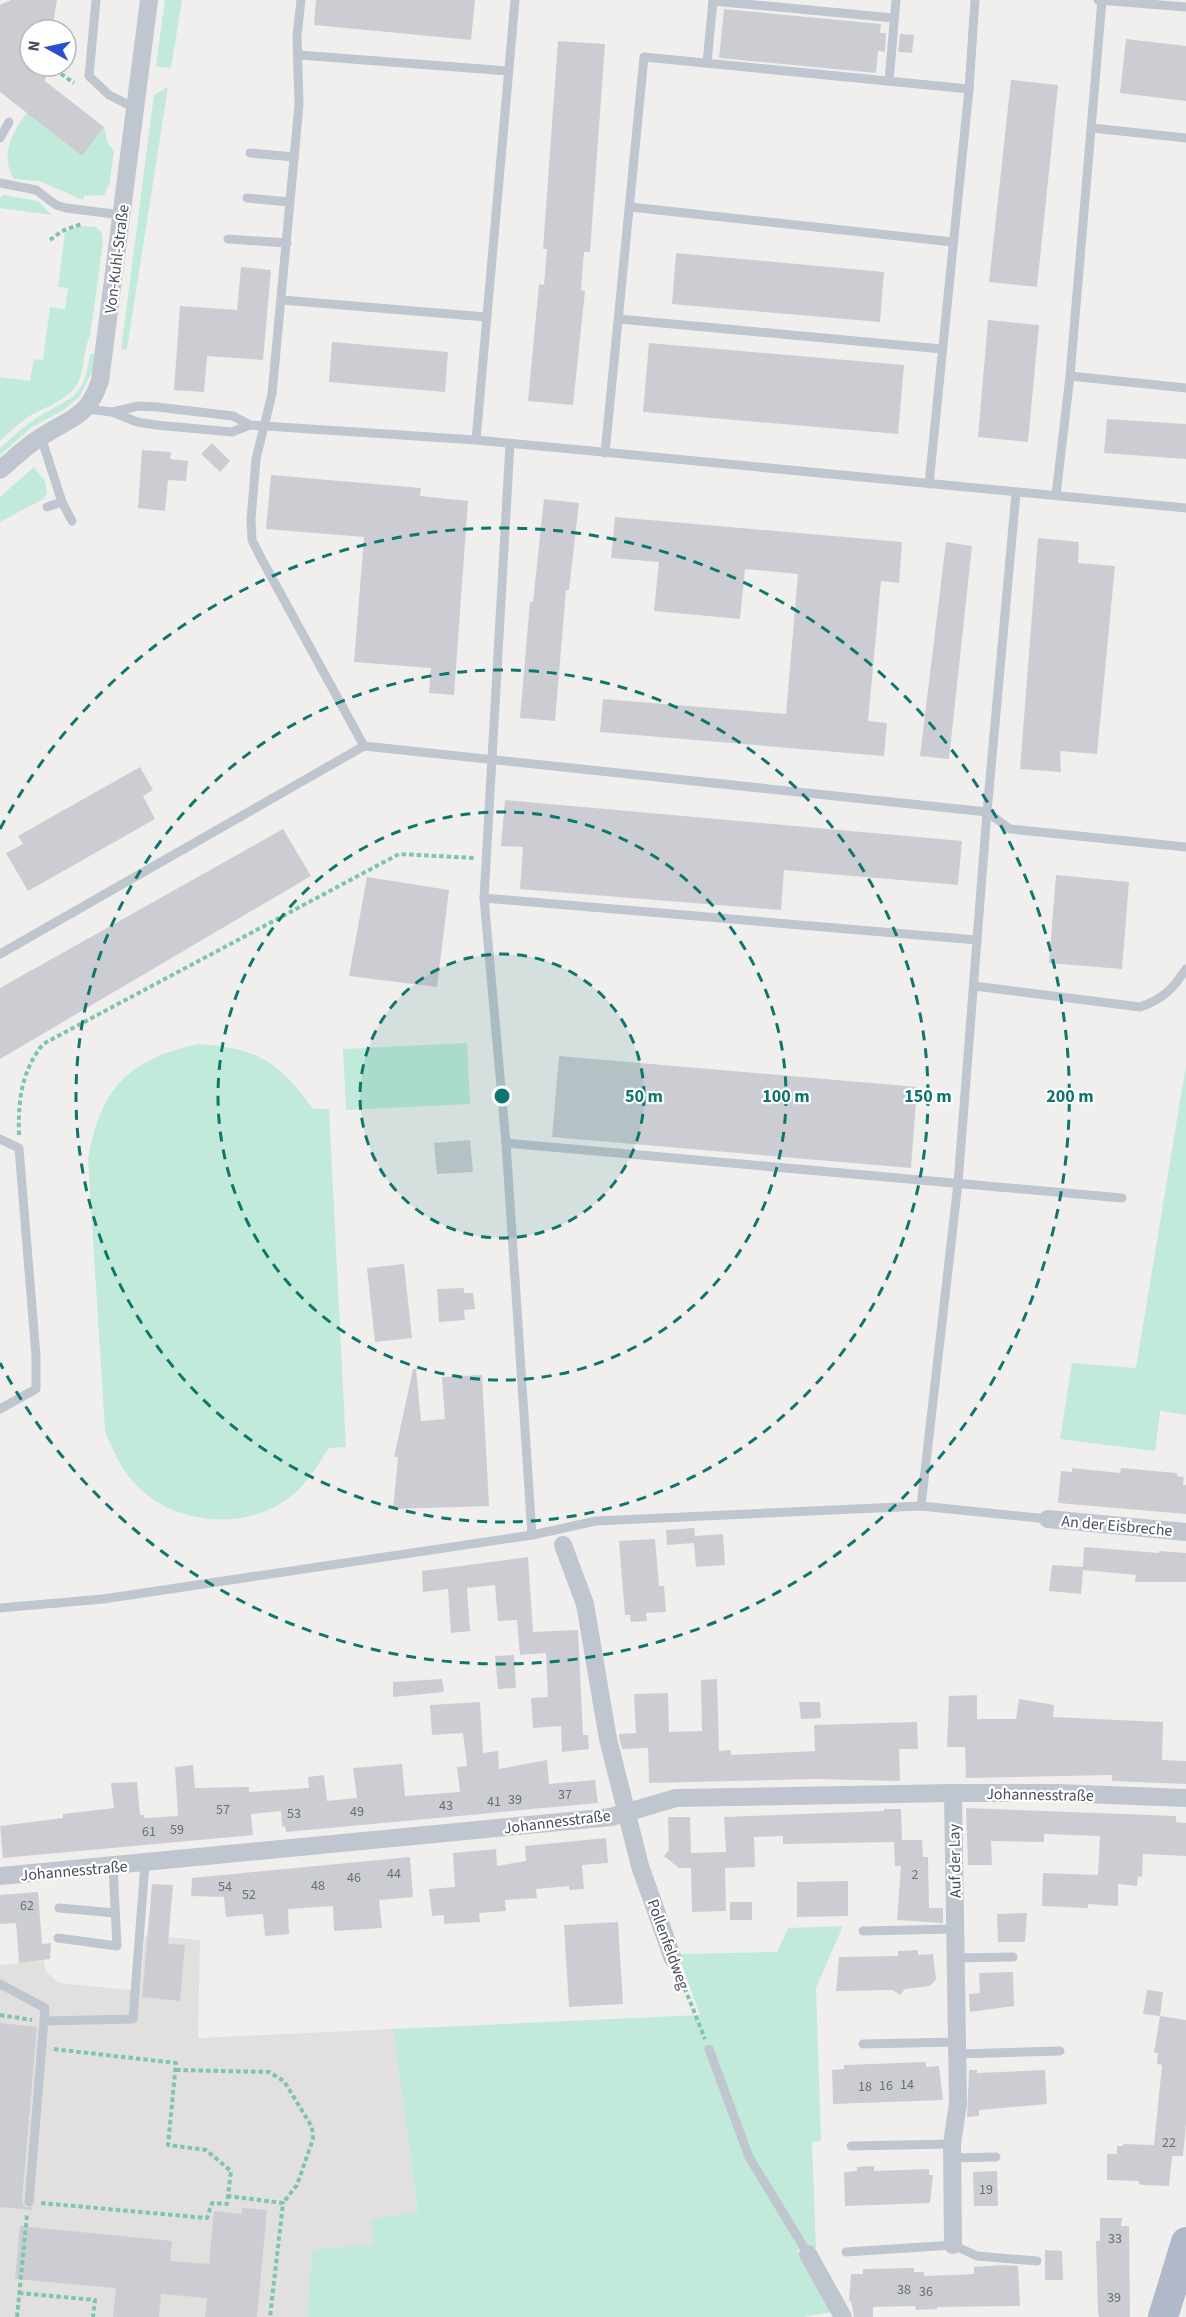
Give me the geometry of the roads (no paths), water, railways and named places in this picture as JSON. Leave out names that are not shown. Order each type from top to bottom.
[{"type":"main road","points":[[1163,2317],[1186,2242]]},
{"type":"street","name":"Von-Kuhl-Straße","points":[[87,409],[93,400],[103,362],[149,0]]},
{"type":"street","points":[[0,470],[41,437],[72,421],[87,409]]},
{"type":"street","name":"An der Eisbreche","points":[[1048,1519],[1186,1532]]},
{"type":"street","name":"Pollenfeldweg","points":[[563,1545],[585,1604],[608,1739],[640,1866],[673,1959]]},
{"type":"street","name":"Auf der Lay","points":[[953,1793],[958,2103],[952,2151],[953,2245]]},
{"type":"street","name":"Johannesstraße","points":[[0,1876],[145,1864],[611,1817],[676,1798],[1057,1793],[1186,1798]]},
{"type":"street","points":[[808,2254],[843,2317]]},
{"type":"lane","points":[[96,0],[88,76],[97,87],[135,108]]},
{"type":"lane","points":[[301,0],[297,36],[299,105],[273,394],[256,459],[250,520],[252,540],[364,746]]},
{"type":"lane","points":[[476,440],[515,0]]},
{"type":"lane","points":[[889,81],[896,0]]},
{"type":"lane","points":[[929,484],[969,89],[975,0]]},
{"type":"lane","points":[[1056,495],[1070,376],[1092,128],[1100,0],[1186,7]]},
{"type":"lane","points":[[706,63],[713,1],[894,18]]},
{"type":"lane","points":[[299,55],[508,71]]},
{"type":"lane","points":[[605,453],[644,57],[969,89]]},
{"type":"lane","points":[[0,138],[9,122]]},
{"type":"lane","points":[[1092,128],[1186,138]]},
{"type":"lane","points":[[250,153],[294,157]]},
{"type":"lane","points":[[0,183],[36,190],[56,205],[66,208],[122,215]]},
{"type":"lane","points":[[247,198],[290,202]]},
{"type":"lane","points":[[630,207],[953,242]]},
{"type":"lane","points":[[228,239],[287,243]]},
{"type":"lane","points":[[282,300],[486,317]]},
{"type":"lane","points":[[619,319],[942,349]]},
{"type":"lane","points":[[1070,376],[1186,388]]},
{"type":"lane","points":[[112,412],[139,406],[157,407],[233,416],[250,425],[476,440],[1186,508]]},
{"type":"lane","points":[[87,409],[112,412],[137,422],[232,432],[250,425]]},
{"type":"lane","points":[[41,437],[62,502],[72,521]]},
{"type":"lane","points":[[510,444],[490,759],[484,898],[506,1143],[532,1535]]},
{"type":"lane","points":[[921,1506],[958,1184],[987,812],[1016,493]]},
{"type":"lane","points":[[47,507],[62,502]]},
{"type":"lane","points":[[0,954],[364,746],[987,812],[1010,829],[1186,846]]},
{"type":"lane","points":[[484,898],[977,940]]},
{"type":"lane","points":[[974,986],[1140,1007],[1160,1000],[1175,987],[1186,969]]},
{"type":"lane","points":[[0,1139],[19,1148],[36,1356],[36,1389],[0,1409]]},
{"type":"lane","points":[[506,1143],[1122,1198]]},
{"type":"lane","points":[[0,1608],[104,1599],[532,1535],[596,1521],[921,1506],[1048,1519]]},
{"type":"lane","points":[[46,2021],[133,2019],[145,1864]]},
{"type":"lane","points":[[58,1938],[117,1946],[112,1866]]},
{"type":"lane","points":[[59,1908],[115,1913]]},
{"type":"lane","points":[[863,1930],[955,1929]]},
{"type":"lane","points":[[955,1958],[1013,1957]]},
{"type":"lane","points":[[0,1984],[45,2008],[46,2021],[29,2202]]},
{"type":"lane","points":[[863,2044],[1060,2051]]},
{"type":"lane","points":[[709,2049],[750,2157],[808,2254]]},
{"type":"lane","points":[[851,2146],[952,2151],[996,2157]]},
{"type":"lane","points":[[846,2252],[953,2245],[977,2256],[1037,2261]]}]
